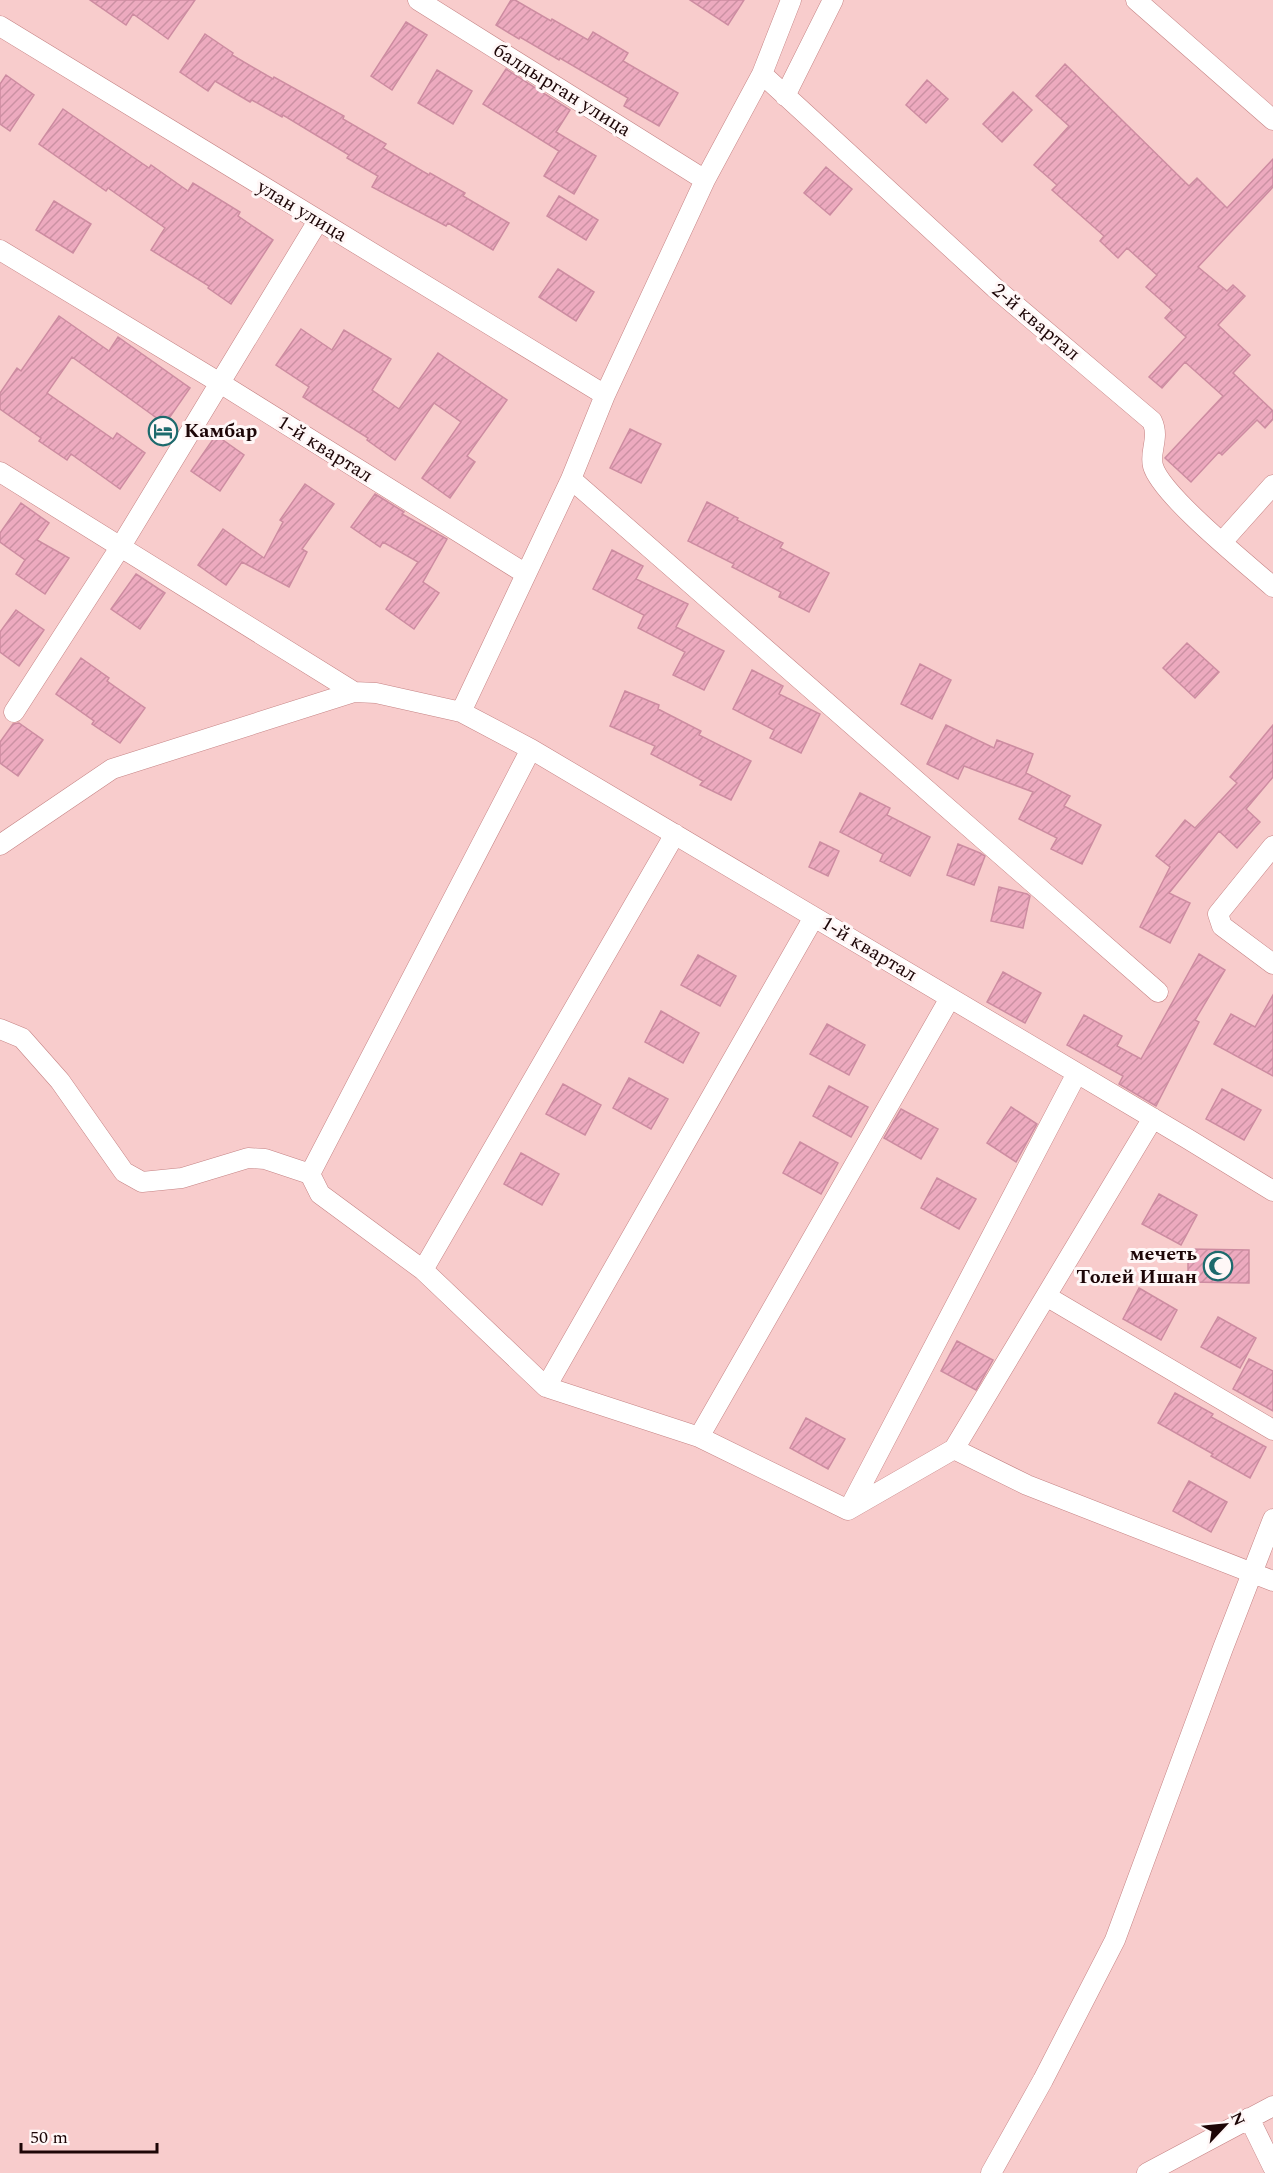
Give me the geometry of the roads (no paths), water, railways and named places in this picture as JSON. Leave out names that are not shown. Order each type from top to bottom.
[{"type":"street","name":"балдырган улица","points":[[418,0],[705,180]]},
{"type":"street","points":[[461,712],[571,479],[605,395],[705,180],[762,74],[791,0]]},
{"type":"street","points":[[785,96],[833,0]]},
{"type":"street","points":[[1136,0],[1273,120]]},
{"type":"street","name":"улан улица","points":[[0,26],[605,395]]},
{"type":"street","name":"2-й квартал","points":[[762,74],[995,288],[1152,421],[1157,431],[1152,464],[1157,474],[1172,494],[1273,587]]},
{"type":"street","points":[[14,712],[121,546],[318,220]]},
{"type":"street","name":"1-й квартал","points":[[0,250],[526,574]]},
{"type":"street","points":[[0,472],[354,692]]},
{"type":"street","points":[[571,479],[1158,992]]},
{"type":"street","points":[[1222,542],[1273,485]]},
{"type":"street","points":[[0,845],[112,769],[354,692]]},
{"type":"street","name":"1-й квартал","points":[[354,692],[376,693],[461,712],[531,749],[1273,1191]]},
{"type":"street","points":[[310,1174],[531,749]]},
{"type":"street","points":[[423,1270],[675,834]]},
{"type":"street","points":[[1273,846],[1218,914],[1222,926],[1273,964]]},
{"type":"street","points":[[546,1387],[814,917]]},
{"type":"street","points":[[699,1437],[950,998]]},
{"type":"street","points":[[0,1029],[22,1038],[60,1081],[124,1172],[142,1182],[182,1178],[248,1158],[265,1159],[310,1174],[320,1194],[423,1270],[546,1387],[699,1437],[848,1510]]},
{"type":"street","points":[[848,1510],[1077,1073]]},
{"type":"street","points":[[848,1510],[954,1449],[1153,1118]]},
{"type":"street","points":[[1046,1296],[1273,1430]]},
{"type":"street","points":[[954,1449],[1027,1485],[1273,1581]]},
{"type":"street","points":[[991,2173],[1043,2080],[1115,1940],[1273,1518]]},
{"type":"street","points":[[1147,2173],[1273,2106]]},
{"type":"street","points":[[1249,2118],[1273,2167]]},
{"type":"place","name":"Камбар","points":[[163,431]]},
{"type":"place","name":"мечеть Толей Ишан","points":[[1218,1266]]}]
